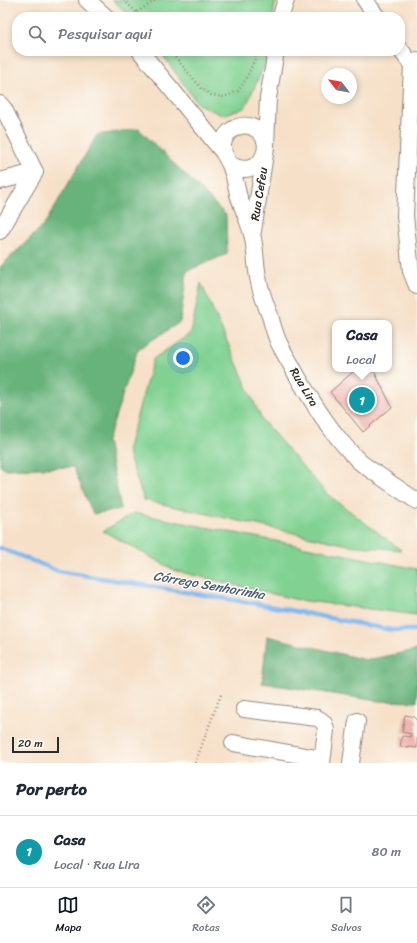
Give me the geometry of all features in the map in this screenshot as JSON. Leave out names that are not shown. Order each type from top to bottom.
[{"type":"street","points":[[87,0],[100,12]]},
{"type":"street","points":[[283,12],[286,0]]},
{"type":"street","points":[[365,0],[373,12]]},
{"type":"street","points":[[405,54],[414,63],[411,271],[417,286]]},
{"type":"street","points":[[144,56],[227,158],[235,167],[247,169],[258,164],[262,159],[265,150],[264,139],[255,128],[241,126],[229,132],[223,144],[227,158],[238,194],[252,235]]},
{"type":"street","name":"Rua Cefeu","points":[[252,235],[265,150],[268,98],[275,56]]},
{"type":"street","name":"Rua Cefeu","points":[[248,126],[268,98]]},
{"type":"street","points":[[0,104],[4,109],[35,172]]},
{"type":"street","points":[[186,107],[207,125],[218,131],[229,132]]},
{"type":"street","points":[[0,181],[35,172]]},
{"type":"street","points":[[0,231],[35,172]]},
{"type":"street","name":"Rua Lira","points":[[252,235],[258,281],[279,344],[312,402],[334,433],[360,462],[417,501]]},
{"type":"street","points":[[233,743],[311,757],[322,763],[326,730],[322,721],[317,718],[244,709]]},
{"type":"street","points":[[351,763],[357,721]]},
{"type":"path","points":[[124,0],[137,12],[156,0]]},
{"type":"path","points":[[174,56],[202,89],[211,95],[224,97],[238,91],[245,81],[256,56]]},
{"type":"path","points":[[195,763],[222,692]]},
{"type":"green space","points":[[112,0],[276,0],[274,12],[126,12]]},
{"type":"green space","points":[[164,56],[269,56],[245,108],[222,115],[198,104]]},
{"type":"green space","points":[[139,129],[226,215],[227,254],[187,271],[180,322],[138,349],[107,441],[121,509],[93,514],[73,467],[5,469],[0,466],[0,267],[44,225],[97,135]]},
{"type":"green space","points":[[201,283],[262,420],[327,494],[401,550],[348,545],[144,500],[127,451],[153,359],[191,333]]},
{"type":"green space","points":[[134,513],[417,569],[417,615],[298,600],[176,571],[103,531]]},
{"type":"green space","points":[[267,636],[366,660],[417,650],[417,702],[378,701],[262,683]]},
{"type":"building","points":[[353,372],[374,372],[392,407],[363,432],[330,392]]},
{"type":"building","points":[[405,715],[415,717],[417,720],[417,748],[400,747],[402,736],[410,737],[411,734],[402,732]]},
{"type":"waterway","name":"Córrego Senhorinha","points":[[0,548],[58,571],[258,604],[391,630],[417,630]]},
{"type":"place","name":"Casa","points":[[362,400]]}]
